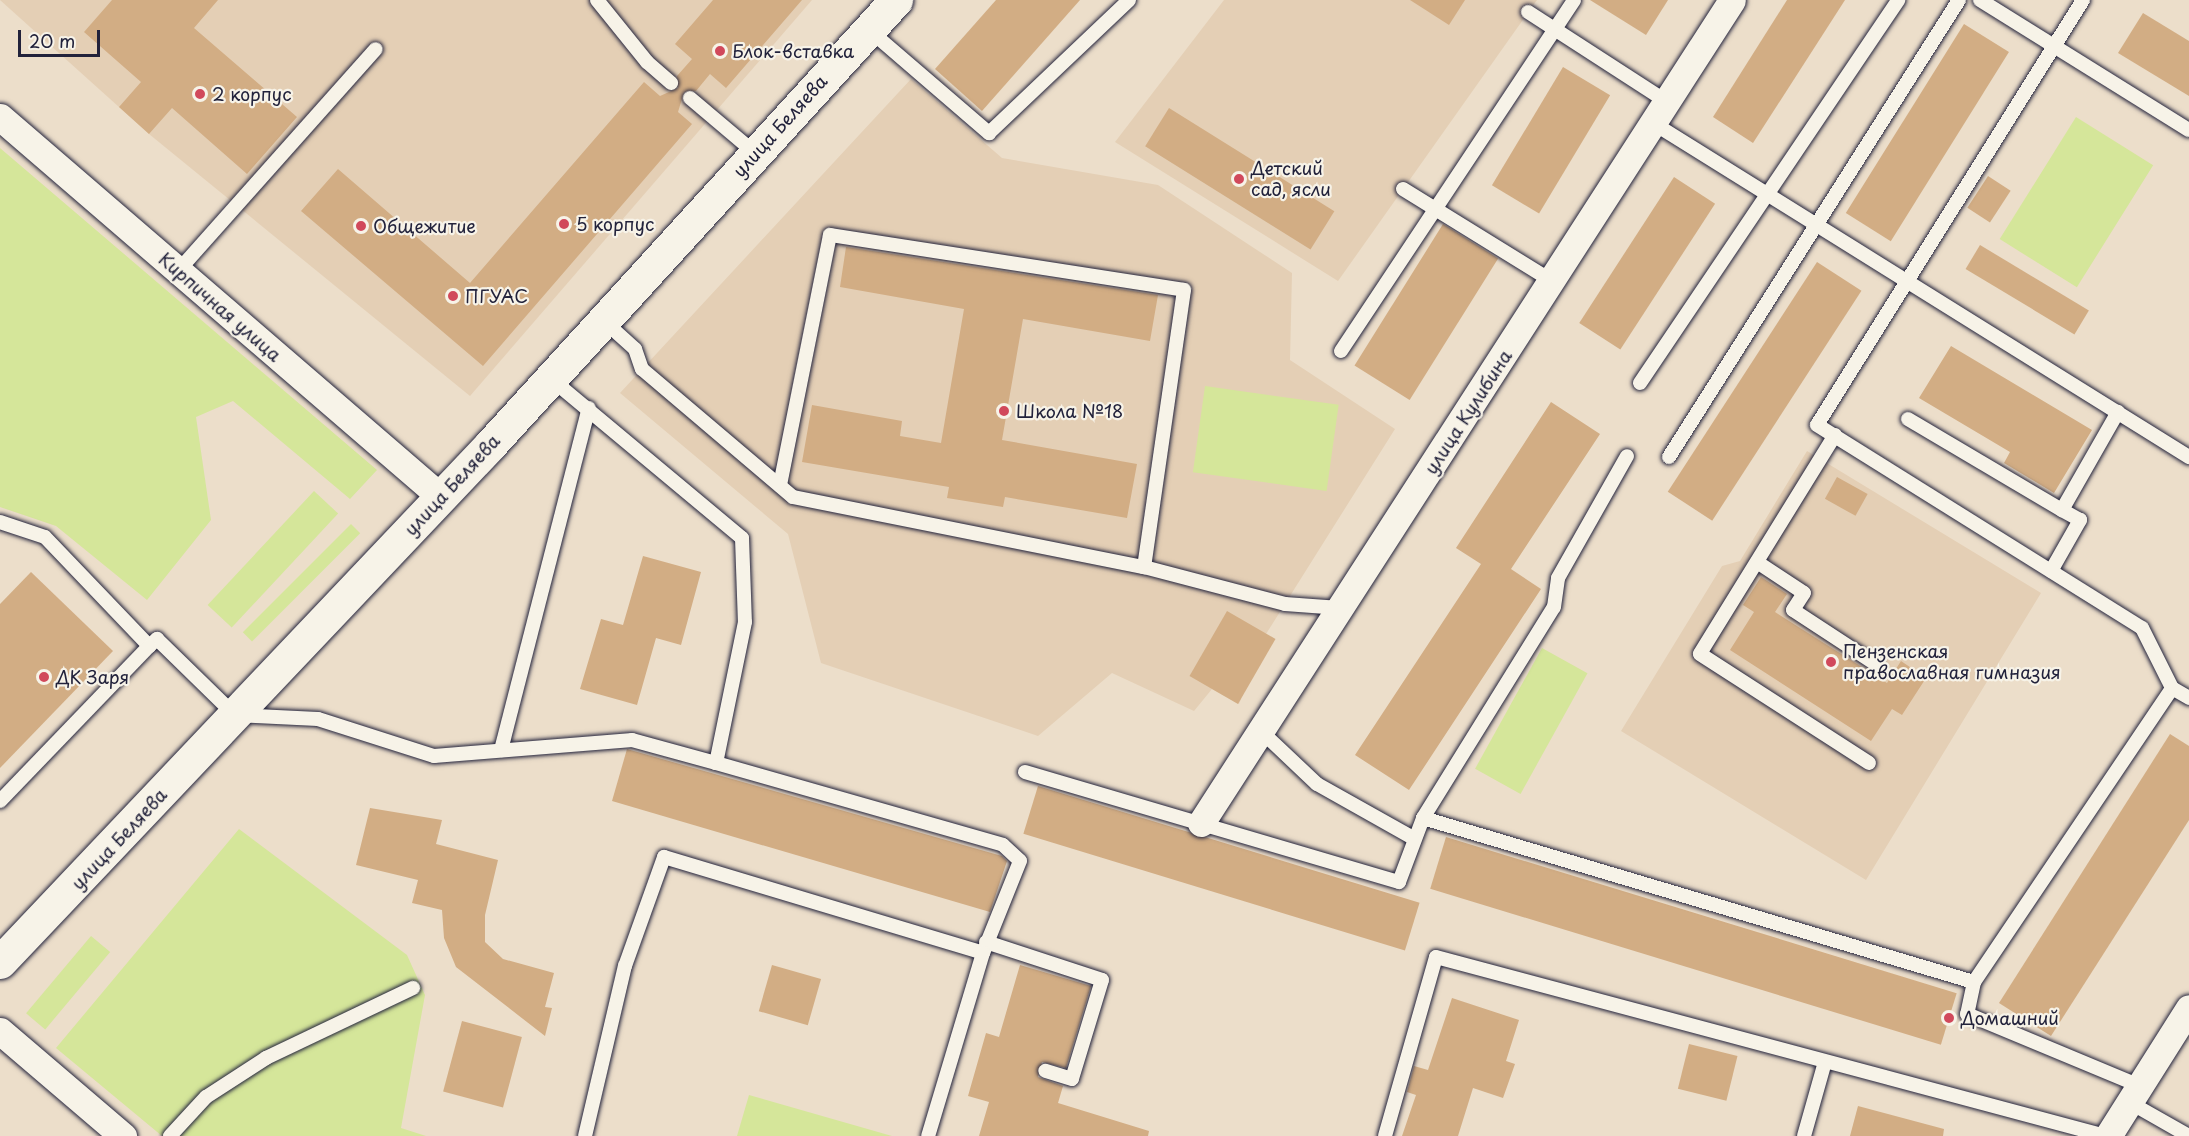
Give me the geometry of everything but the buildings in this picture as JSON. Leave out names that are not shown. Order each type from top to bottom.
[{"type":"main road","name":"улица Беляева","points":[[0,962],[14,939],[235,715],[441,497],[896,0]]},
{"type":"street","name":"улица Кулибина","points":[[1201,823],[1263,733],[1732,0]]},
{"type":"street","name":"Кирпичная улица","points":[[0,117],[441,497]]},
{"type":"street","points":[[2107,1136],[2189,1008]]},
{"type":"street","points":[[0,1031],[123,1136]]},
{"type":"lane","points":[[597,0],[647,62],[671,83]]},
{"type":"lane","points":[[868,29],[989,132],[1129,0]]},
{"type":"lane","points":[[1341,351],[1574,0]]},
{"type":"lane","points":[[1640,383],[1898,0]]},
{"type":"lane","points":[[1669,457],[1818,226],[1959,0]]},
{"type":"lane","points":[[1980,0],[2189,130]]},
{"type":"lane","points":[[2083,0],[1817,424],[2142,628],[2172,688],[2189,698]]},
{"type":"lane","points":[[1528,12],[1554,29],[1766,193],[2189,457]]},
{"type":"lane","points":[[178,271],[376,49]]},
{"type":"lane","points":[[690,98],[755,153]]},
{"type":"lane","points":[[1403,189],[1552,282]]},
{"type":"lane","points":[[780,485],[830,235],[1184,290],[1144,567]]},
{"type":"lane","points":[[603,320],[635,349],[642,369],[793,497],[1144,567],[1285,604],[1342,608]]},
{"type":"lane","points":[[550,378],[589,408],[742,538],[745,622],[716,763]]},
{"type":"lane","points":[[501,750],[589,408]]},
{"type":"lane","points":[[2062,510],[2118,412]]},
{"type":"lane","points":[[1908,418],[2080,520],[2051,571]]},
{"type":"lane","points":[[1835,435],[1700,654],[1869,763]]},
{"type":"lane","points":[[1025,771],[1399,882],[1423,818],[1554,607],[1558,578],[1627,456]]},
{"type":"lane","points":[[0,522],[45,537],[149,646]]},
{"type":"lane","points":[[1757,562],[1804,593],[1793,610],[1877,665]]},
{"type":"lane","points":[[0,801],[157,639],[235,715],[318,719],[434,756],[633,740],[1002,845],[1020,861],[1001,919],[985,948],[928,1136]]},
{"type":"lane","points":[[2172,688],[1974,982],[1967,1014],[2134,1094],[2187,1136]]},
{"type":"lane","points":[[1263,733],[1317,784],[1415,839]]},
{"type":"lane","points":[[1423,818],[1974,982]]},
{"type":"lane","points":[[585,1136],[625,966],[664,857],[1102,980],[1072,1079],[1045,1071]]},
{"type":"lane","points":[[1385,1136],[1436,957],[2107,1136]]},
{"type":"lane","points":[[170,1136],[206,1096],[266,1058],[413,988]]},
{"type":"lane","points":[[1804,1136],[1825,1062]]},
{"type":"shaded area","name":"ПГУАС","points":[[0,0],[812,0],[470,396],[149,134]]},
{"type":"shaded area","points":[[1224,0],[1537,0],[1338,281],[1115,142]]},
{"type":"shaded area","name":"Школа №18","points":[[911,79],[1002,158],[1158,185],[1292,273],[1290,360],[1395,429],[1266,634],[1239,704],[1212,689],[1194,711],[1112,673],[1038,736],[821,663],[788,534],[620,393]]},
{"type":"shaded area","name":"Пензенская православная гимназия","points":[[1807,451],[2041,593],[1866,880],[1621,731],[1722,566],[1740,561]]},
{"type":"green space","points":[[2076,117],[2153,165],[2077,287],[2000,239]]},
{"type":"green space","points":[[0,148],[377,470],[350,499],[233,401],[196,417],[211,520],[147,600],[56,526],[0,507]]},
{"type":"green space","points":[[1205,386],[1339,405],[1327,491],[1193,472]]},
{"type":"green space","points":[[314,491],[338,514],[232,628],[208,605]]},
{"type":"green space","points":[[351,524],[360,533],[252,641],[243,632]]},
{"type":"green space","points":[[1542,648],[1587,673],[1521,794],[1475,769]]},
{"type":"green space","points":[[239,829],[407,955],[425,995],[401,1128],[426,1136],[162,1136],[56,1048]]},
{"type":"green space","points":[[91,936],[110,952],[45,1029],[26,1013]]},
{"type":"green space","points":[[749,1095],[892,1136],[737,1136]]},
{"type":"place","name":"Блок-вставка","points":[[720,51]]},
{"type":"place","name":"2 корпус","points":[[200,94]]},
{"type":"place","name":"Детский сад, ясли","points":[[1239,179]]},
{"type":"place","name":"5 корпус","points":[[564,224]]},
{"type":"place","name":"Общежитие","points":[[361,226]]},
{"type":"place","name":"ПГУАС","points":[[453,296]]},
{"type":"place","name":"Школа №18","points":[[1004,411]]},
{"type":"place","name":"Пензенская православная гимназия","points":[[1831,662]]},
{"type":"place","name":"ДК Заря","points":[[44,677]]},
{"type":"place","name":"Домашний","points":[[1949,1018]]}]
